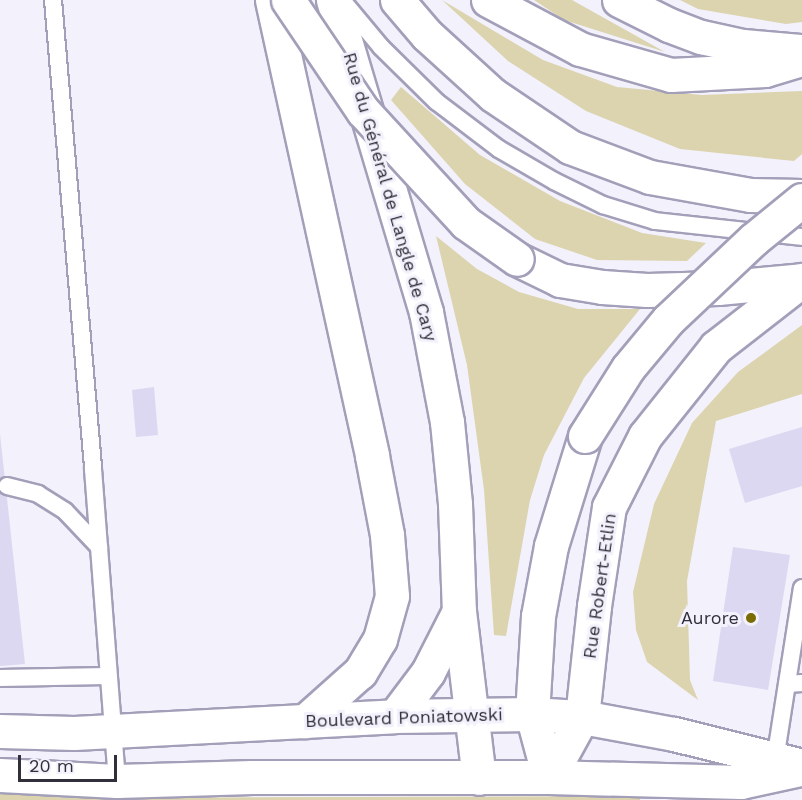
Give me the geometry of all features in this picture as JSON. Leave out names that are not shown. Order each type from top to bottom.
[{"type":"main road","points":[[272,0],[372,456],[387,535],[392,596],[380,639],[360,672],[305,721]]},
{"type":"main road","points":[[288,0],[363,111],[466,223],[517,259],[560,280],[602,287],[647,290],[718,288],[802,280]]},
{"type":"main road","name":"Rue du Général de Langle de Cary","points":[[333,0],[426,312],[447,422],[455,504],[459,610],[478,778]]},
{"type":"main road","points":[[397,0],[427,35],[493,95],[570,147],[650,177],[750,195],[802,198]]},
{"type":"main road","points":[[488,0],[580,49],[671,75],[765,70],[802,58]]},
{"type":"main road","points":[[619,0],[701,38],[743,46],[802,51]]},
{"type":"main road","points":[[549,777],[532,714],[538,616],[551,546],[585,436],[628,368],[668,320],[754,239],[802,198]]},
{"type":"main road","name":"Rue Robert-Etlin","points":[[549,777],[582,717],[594,606],[609,507],[645,436],[716,347],[802,280]]},
{"type":"main road","name":"Rue du Général de Langle de Cary","points":[[395,716],[428,672],[459,610]]},
{"type":"main road","name":"Boulevard Poniatowski","points":[[0,731],[113,731],[395,716],[532,714],[582,717],[674,734],[793,765]]},
{"type":"main road","points":[[0,775],[117,781],[252,777],[549,777],[741,782],[793,765]]},
{"type":"lane","points":[[52,0],[117,781]]},
{"type":"lane","points":[[342,0],[381,47],[437,102],[499,149],[554,181],[603,204],[655,221],[802,237]]},
{"type":"lane","points":[[7,486],[38,494],[65,510],[99,547]]},
{"type":"lane","points":[[793,765],[795,684],[802,588]]},
{"type":"lane","points":[[0,678],[107,676]]},
{"type":"shaded area","points":[[442,0],[543,60],[617,87],[702,95],[802,91],[802,154],[794,161],[680,149],[586,111],[508,61]]},
{"type":"shaded area","points":[[534,0],[572,0],[665,52],[564,20]]},
{"type":"shaded area","points":[[680,0],[802,0],[802,22],[786,24],[698,9]]},
{"type":"shaded area","points":[[401,87],[480,155],[560,201],[642,233],[706,243],[687,261],[597,260],[535,239],[465,184],[391,100]]},
{"type":"shaded area","points":[[436,236],[477,269],[519,292],[578,309],[640,309],[584,378],[544,455],[530,500],[506,636],[494,635],[484,490],[467,365]]},
{"type":"shaded area","points":[[802,325],[802,394],[716,421],[687,581],[690,680],[698,700],[647,662],[636,630],[633,592],[654,504],[692,423],[738,372]]},
{"type":"shaded area","points":[[0,792],[69,798],[640,796],[640,800],[0,800]]},
{"type":"building","points":[[154,387],[158,435],[136,437],[132,390]]},
{"type":"building","points":[[802,427],[802,486],[745,503],[729,449]]},
{"type":"building","points":[[0,434],[25,664],[0,666]]},
{"type":"building","name":"Aurore","points":[[733,547],[790,555],[768,690],[713,681]]},
{"type":"place","name":"Aurore","points":[[751,618]]}]
